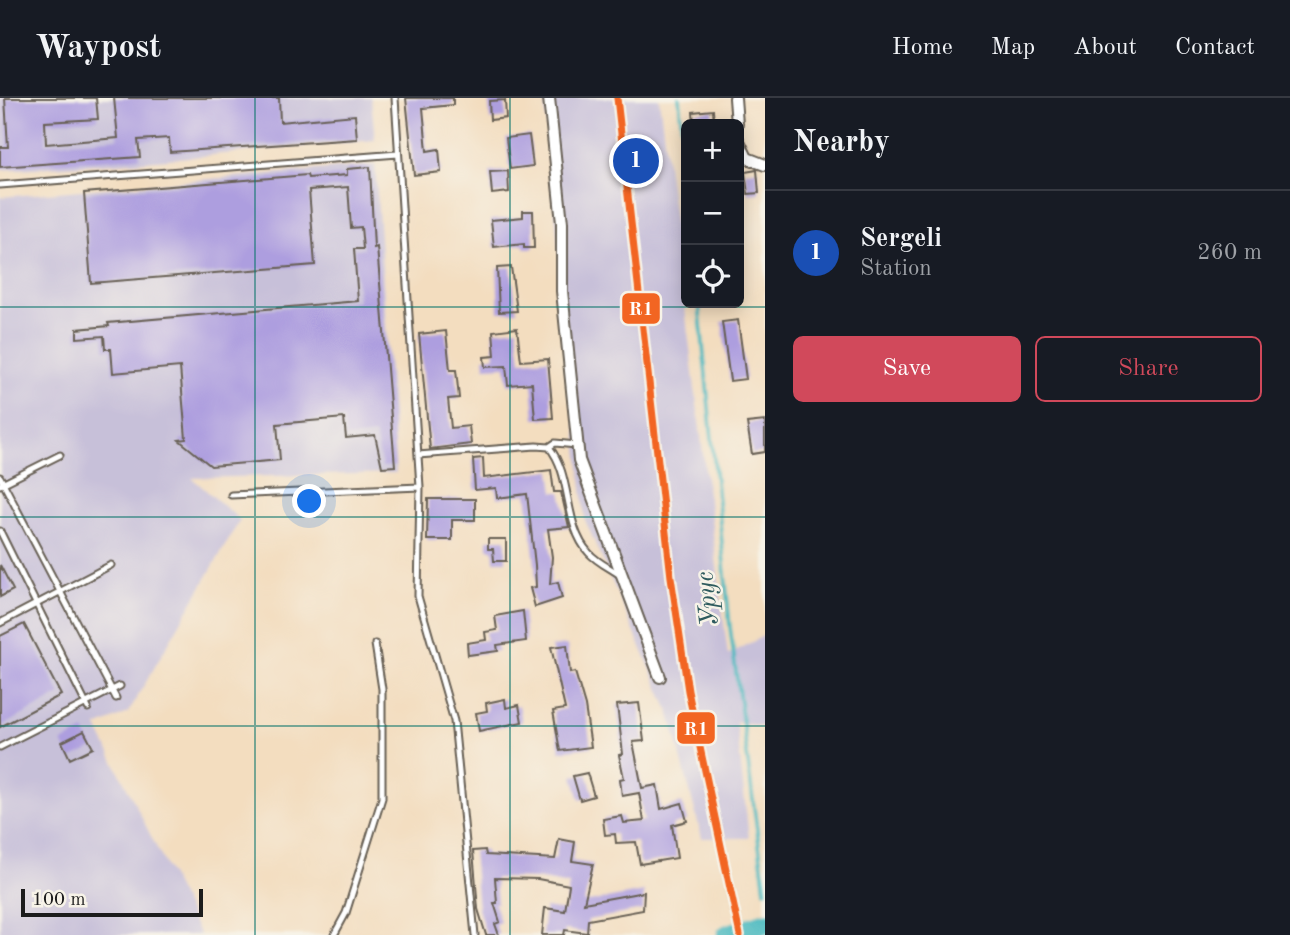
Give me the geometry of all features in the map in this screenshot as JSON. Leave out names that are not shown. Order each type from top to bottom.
[{"type":"street","points":[[549,98],[562,223],[562,290],[579,460],[660,677]]},
{"type":"street","points":[[735,98],[737,119]]},
{"type":"street","points":[[744,152],[747,158],[763,163]]},
{"type":"lane","points":[[395,98],[420,487],[418,596],[454,721],[475,935]]},
{"type":"lane","points":[[0,185],[398,154]]},
{"type":"lane","points":[[418,455],[549,447],[555,443],[577,445]]},
{"type":"lane","points":[[549,447],[568,494],[577,535],[589,553],[623,577]]},
{"type":"lane","points":[[60,455],[1,482],[116,698]]},
{"type":"lane","points":[[231,495],[420,487]]},
{"type":"lane","points":[[0,531],[87,706]]},
{"type":"lane","points":[[0,622],[111,565]]},
{"type":"lane","points":[[334,935],[346,913],[383,798],[382,689],[376,644]]},
{"type":"lane","points":[[0,747],[87,706],[120,686]]},
{"type":"shaded area","points":[[0,98],[371,98],[375,140],[134,162],[0,170]]},
{"type":"shaded area","points":[[544,98],[659,98],[681,276],[681,308],[685,308],[728,655],[765,635],[765,727],[736,722],[749,838],[702,838],[669,711],[585,520]]},
{"type":"shaded area","points":[[375,165],[396,473],[192,478],[240,520],[128,713],[97,727],[200,935],[0,935],[0,197]]},
{"type":"building","points":[[5,98],[96,98],[98,119],[45,122],[46,144],[118,138],[114,98],[279,98],[280,122],[355,115],[357,139],[170,152],[169,138],[138,140],[140,157],[0,167],[0,147],[8,147]]},
{"type":"building","points":[[406,98],[453,98],[453,105],[423,108],[427,151],[439,149],[441,172],[414,175]]},
{"type":"building","points":[[505,100],[506,118],[490,120],[489,101]]},
{"type":"building","points":[[713,110],[714,119],[694,119],[693,112]]},
{"type":"building","points":[[529,135],[533,166],[510,169],[506,138]]},
{"type":"building","points":[[370,167],[374,248],[377,247],[395,466],[382,467],[375,435],[346,438],[344,418],[277,424],[280,460],[211,466],[179,440],[186,439],[180,367],[113,373],[111,349],[105,349],[104,336],[77,338],[77,329],[109,326],[108,323],[358,301],[354,249],[363,249],[361,227],[351,228],[348,187],[309,190],[315,265],[91,283],[84,193],[307,175],[308,178],[347,175],[347,169]]},
{"type":"building","points":[[757,170],[759,193],[748,194],[745,172]]},
{"type":"building","points":[[508,171],[509,192],[492,194],[490,172]]},
{"type":"building","points":[[523,211],[533,211],[534,248],[524,248],[524,244],[494,247],[491,220],[523,217]]},
{"type":"building","points":[[511,267],[517,311],[499,312],[497,268]]},
{"type":"building","points":[[738,320],[746,379],[730,381],[722,322]]},
{"type":"building","points":[[517,328],[521,361],[548,359],[553,418],[535,419],[532,383],[508,385],[506,366],[485,367],[484,357],[495,356],[493,331]]},
{"type":"building","points":[[446,331],[450,370],[456,370],[459,398],[448,399],[451,428],[469,426],[471,444],[430,449],[419,334]]},
{"type":"building","points":[[765,421],[765,452],[752,454],[747,423]]},
{"type":"building","points":[[483,458],[484,478],[551,470],[554,492],[561,492],[569,527],[548,529],[552,557],[550,584],[558,582],[562,598],[535,607],[530,588],[536,587],[527,494],[497,498],[496,488],[475,490],[473,459]]},
{"type":"building","points":[[428,499],[475,499],[475,520],[452,520],[452,540],[427,540]]},
{"type":"building","points":[[488,539],[506,539],[506,561],[494,561],[493,549],[488,549]]},
{"type":"building","points":[[0,565],[13,590],[0,597]]},
{"type":"building","points":[[523,611],[526,641],[497,645],[498,651],[468,655],[467,643],[486,640],[485,632],[497,630],[495,616]]},
{"type":"building","points":[[24,624],[61,695],[0,727],[0,636]]},
{"type":"building","points":[[567,645],[570,673],[575,672],[585,706],[591,747],[560,751],[553,711],[565,709],[551,647]]},
{"type":"building","points":[[505,699],[506,708],[519,705],[522,722],[479,731],[476,713],[487,711],[486,703]]},
{"type":"building","points":[[639,703],[644,741],[633,742],[642,788],[657,785],[661,809],[682,803],[687,821],[672,825],[677,858],[640,864],[636,842],[616,843],[615,834],[605,835],[603,819],[622,816],[624,823],[644,821],[639,793],[622,796],[620,779],[624,778],[619,755],[623,754],[617,705]]},
{"type":"building","points":[[84,731],[93,748],[70,759],[62,742]]},
{"type":"building","points":[[587,773],[594,796],[580,800],[573,776]]},
{"type":"building","points":[[559,839],[575,842],[572,861],[593,864],[584,903],[644,892],[643,910],[588,920],[587,933],[565,930],[564,935],[542,935],[545,908],[565,911],[569,885],[538,879],[495,878],[497,903],[494,903],[500,922],[495,924],[499,935],[486,935],[478,909],[473,851],[485,850],[486,855],[555,859]]},
{"type":"waterway","name":"Урус","points":[[679,98],[681,121]]},
{"type":"waterway","name":"Урус","points":[[699,308],[730,627],[765,890]]},
{"type":"waterway","points":[[727,935],[765,923]]},
{"type":"transit line","name":"R1","points":[[617,98],[671,577],[688,691],[740,935]]},
{"type":"place","name":"Sergeli","points":[[636,161]]}]
